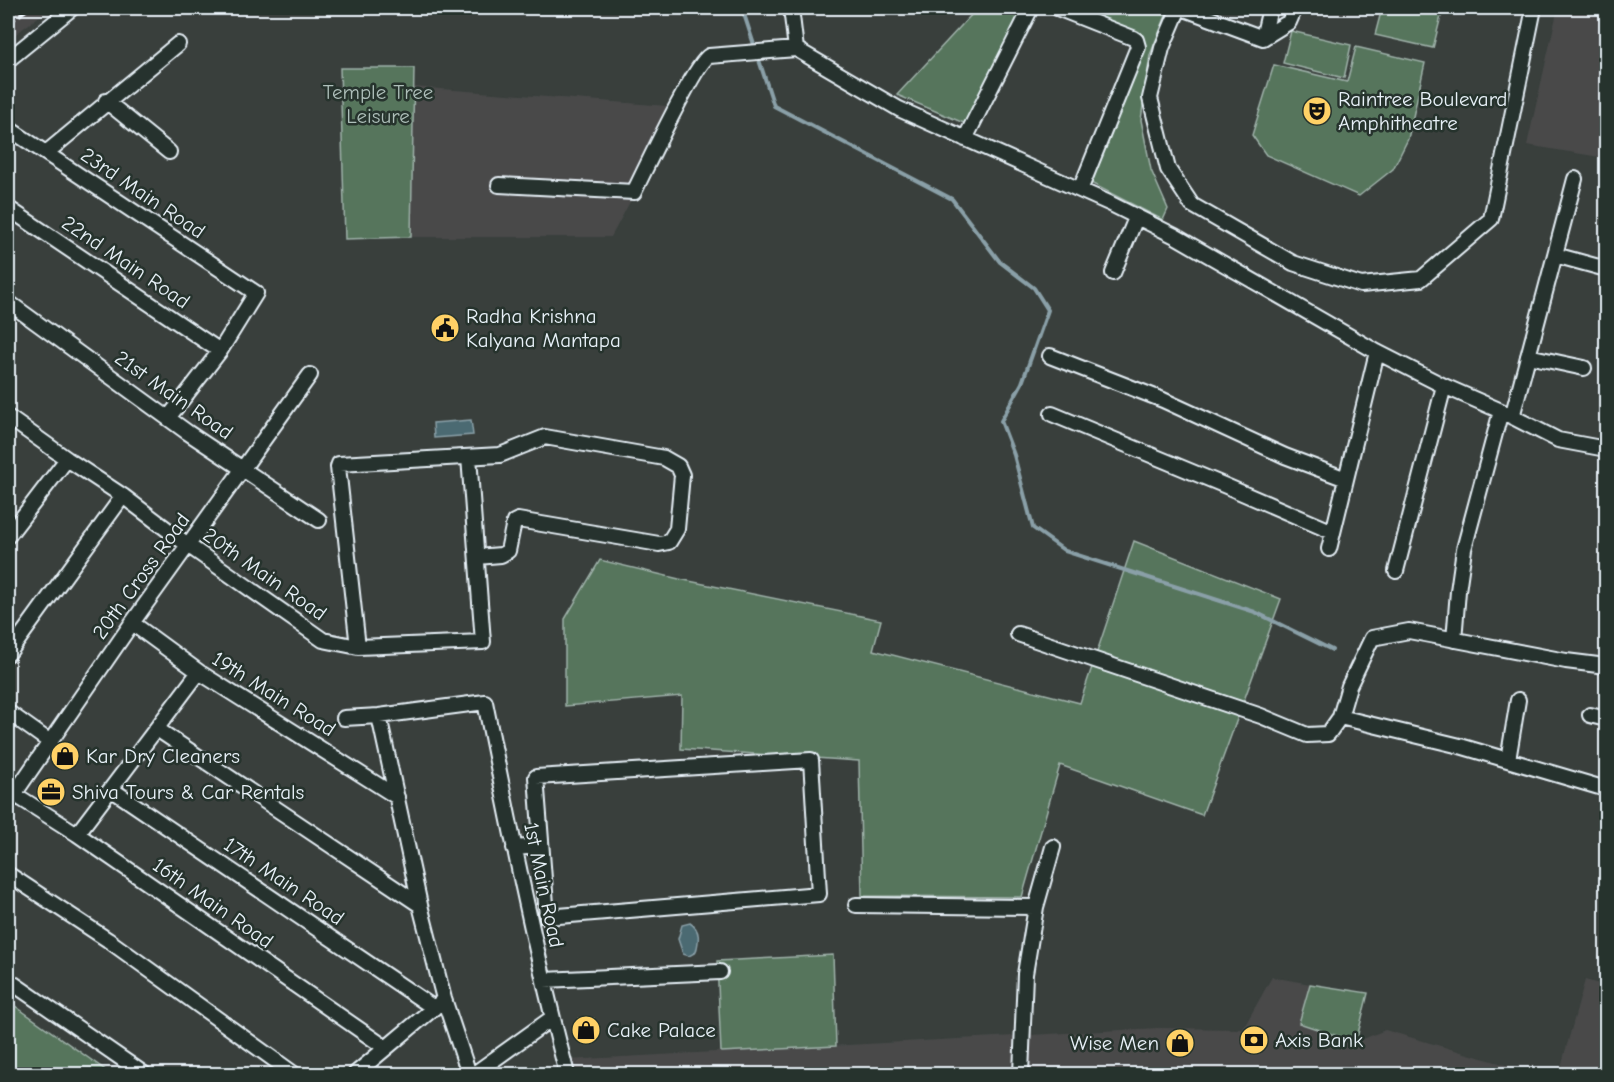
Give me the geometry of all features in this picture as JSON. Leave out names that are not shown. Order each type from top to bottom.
[{"type":"street","points":[[8,60],[72,8]]},
{"type":"street","points":[[791,8],[796,49]]},
{"type":"street","points":[[965,139],[1031,8]]},
{"type":"street","points":[[1057,8],[1133,38],[1138,47],[1080,190]]},
{"type":"street","points":[[1263,38],[1180,8],[1162,48],[1150,98],[1168,169],[1192,204],[1293,263],[1361,285],[1421,279],[1491,219],[1534,8]]},
{"type":"street","points":[[1263,38],[1270,8]]},
{"type":"street","points":[[1263,38],[1289,22],[1295,8]]},
{"type":"street","points":[[46,153],[106,101],[178,44]]},
{"type":"street","points":[[499,184],[634,192],[704,58],[796,49],[899,109],[1109,203],[1175,236],[1377,352],[1443,386],[1507,414],[1558,440],[1606,449]]},
{"type":"street","points":[[106,101],[169,152]]},
{"type":"street","name":"23rd Main Road","points":[[8,128],[256,293],[220,351]]},
{"type":"street","points":[[1454,640],[1464,549],[1528,356],[1575,179]]},
{"type":"street","name":"22nd Main Road","points":[[8,208],[220,351]]},
{"type":"street","points":[[1113,273],[1136,218]]},
{"type":"street","points":[[1555,255],[1606,269]]},
{"type":"street","name":"21st Main Road","points":[[8,302],[168,418],[319,520]]},
{"type":"street","points":[[168,418],[220,351]]},
{"type":"street","points":[[1329,549],[1377,352]]},
{"type":"street","points":[[1050,356],[1163,400],[1285,456],[1346,479]]},
{"type":"street","points":[[1528,356],[1584,368]]},
{"type":"street","name":"20th Cross Road","points":[[12,791],[50,742],[132,623],[310,375]]},
{"type":"street","points":[[1396,571],[1443,386]]},
{"type":"street","points":[[1052,414],[1333,532]]},
{"type":"street","name":"20th Main Road","points":[[8,417],[123,496],[189,546],[323,640],[358,647],[483,642],[477,557]]},
{"type":"street","points":[[358,647],[338,465],[341,463],[500,455],[545,437],[664,458],[678,466],[682,475],[677,529],[669,542],[659,544],[518,520],[514,522],[508,551],[501,555],[477,557],[469,457]]},
{"type":"street","points":[[8,536],[67,459]]},
{"type":"street","points":[[8,654],[123,496]]},
{"type":"street","name":"19th Main Road","points":[[132,623],[200,672],[397,797]]},
{"type":"street","points":[[1018,634],[1261,716],[1306,735],[1328,734],[1340,717],[1349,686],[1372,638],[1409,631],[1566,661],[1606,666]]},
{"type":"street","points":[[77,834],[200,672]]},
{"type":"street","points":[[1508,760],[1518,700]]},
{"type":"street","name":"1st Main Road","points":[[379,717],[485,702],[514,848],[552,1018],[567,1074]]},
{"type":"street","points":[[8,712],[50,742]]},
{"type":"street","points":[[1590,715],[1606,719]]},
{"type":"street","points":[[344,718],[379,717],[439,1003],[469,1074]]},
{"type":"street","points":[[1340,717],[1460,746],[1606,789]]},
{"type":"street","points":[[157,729],[420,904]]},
{"type":"street","points":[[811,760],[819,894],[547,917],[541,846],[536,777],[811,760]]},
{"type":"street","name":"17th Main Road","points":[[111,789],[439,1003]]},
{"type":"street","name":"16th Main Road","points":[[12,791],[386,1048]]},
{"type":"street","points":[[514,848],[541,846]]},
{"type":"street","points":[[1022,1074],[1025,974],[1036,907],[1053,847]]},
{"type":"street","points":[[8,874],[108,940],[294,1074]]},
{"type":"street","points":[[856,905],[1036,907]]},
{"type":"street","points":[[544,980],[720,972]]},
{"type":"street","points":[[8,980],[144,1074]]},
{"type":"street","points":[[355,1074],[439,1003]]},
{"type":"street","points":[[474,1074],[552,1018]]},
{"type":"shaded area","points":[[8,8],[50,8],[8,40]]},
{"type":"shaded area","points":[[1558,8],[1606,8],[1606,158],[1527,145]]},
{"type":"shaded area","points":[[414,87],[681,107],[611,237],[411,237]]},
{"type":"shaded area","points":[[1272,977],[1310,984],[1300,1023],[1356,1042],[1385,1030],[1537,1074],[1028,1074],[1030,1035],[1158,1028],[1243,1029]]},
{"type":"shaded area","points":[[1585,980],[1606,986],[1606,1074],[1559,1074]]},
{"type":"shaded area","points":[[1014,1036],[1015,1074],[571,1074],[567,1060]]},
{"type":"green space","points":[[967,8],[1028,8],[971,126],[897,95],[973,13]]},
{"type":"green space","points":[[1061,8],[1169,8],[1150,55],[1141,120],[1151,170],[1168,209],[1163,220],[1081,178],[1141,38]]},
{"type":"green space","points":[[1382,8],[1443,8],[1433,48],[1375,35]]},
{"type":"green space","points":[[1291,31],[1351,45],[1344,78],[1283,63]]},
{"type":"green space","name":"Raintree Boulevard Amphitheatre","points":[[1356,47],[1425,63],[1408,139],[1393,169],[1359,196],[1266,155],[1252,135],[1274,65],[1347,82]]},
{"type":"green space","name":"Temple Tree Leisure","points":[[340,68],[414,68],[411,237],[345,239]]},
{"type":"green space","points":[[1134,541],[1281,599],[1202,815],[1060,765],[1022,897],[862,896],[859,761],[681,749],[682,696],[565,706],[565,619],[600,560],[679,579],[881,620],[873,650],[1080,703]]},
{"type":"green space","points":[[833,955],[836,1046],[721,1052],[717,961]]},
{"type":"green space","points":[[1310,984],[1368,993],[1356,1042],[1299,1023]]},
{"type":"green space","points":[[8,1001],[111,1074],[8,1074]]},
{"type":"water","points":[[471,420],[473,435],[434,438],[433,423]]},
{"type":"water","points":[[690,923],[698,932],[698,939],[696,952],[689,956],[683,954],[678,939],[682,925]]},
{"type":"waterway","points":[[742,8],[774,106],[952,199],[1000,262],[1034,288],[1048,310],[1022,383],[1001,421],[1014,455],[1033,528],[1065,551],[1255,612],[1332,650]]},
{"type":"railway","points":[[8,23],[29,8]]},
{"type":"place","name":"Raintree Boulevard Amphitheatre","points":[[1317,111]]},
{"type":"place","name":"Radha Krishna Kalyana Mantapa","points":[[445,328]]},
{"type":"place","name":"Kar Dry Cleaners","points":[[65,756]]},
{"type":"place","name":"Shiva Tours & Car Rentals","points":[[51,792]]},
{"type":"place","name":"Cake Palace","points":[[586,1030]]},
{"type":"place","name":"Axis Bank","points":[[1254,1040]]},
{"type":"place","name":"Wise Men","points":[[1180,1043]]}]
